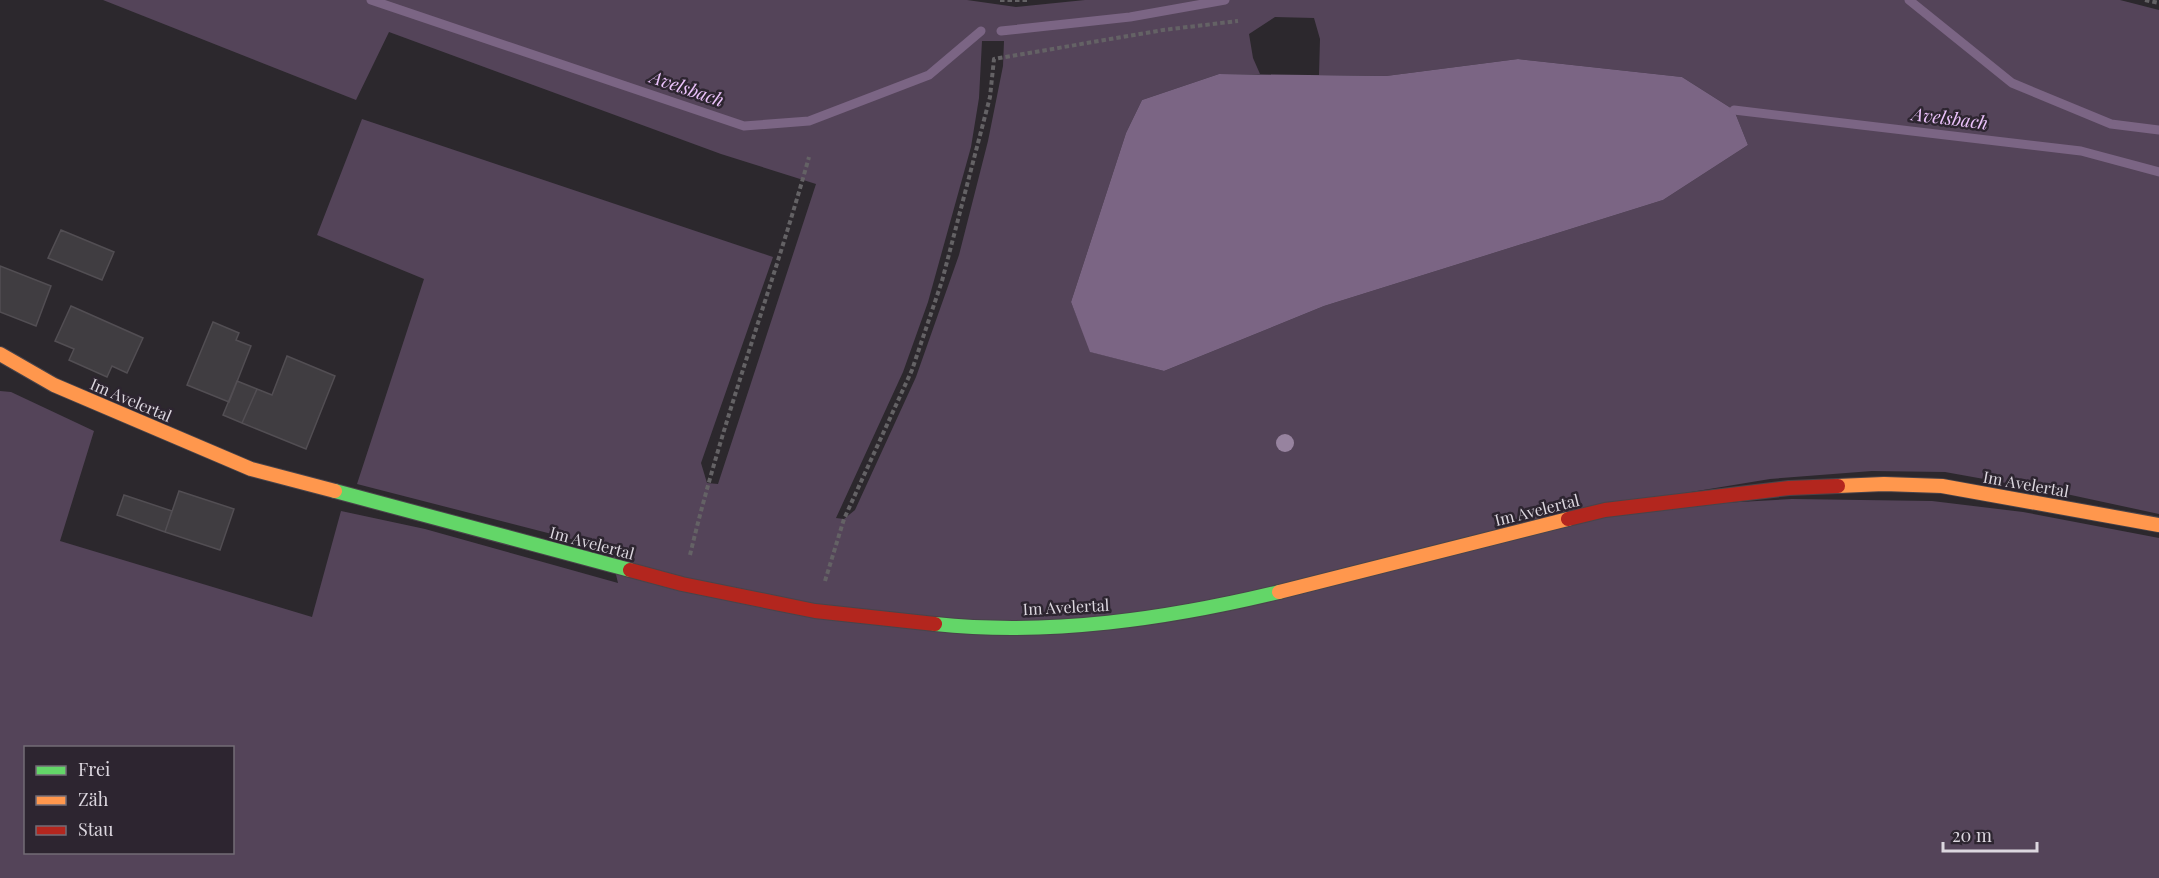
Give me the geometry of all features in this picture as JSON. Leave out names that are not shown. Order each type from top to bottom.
[{"type":"street","name":"Im Avelertal","points":[[0,354],[54,385],[251,469],[682,584],[815,610],[968,627],[1056,626],[1142,619],[1217,607],[1605,510],[1789,488],[1884,484],[1942,486],[2159,525]]},
{"type":"path","points":[[1000,0],[1029,0]]},
{"type":"path","points":[[2145,0],[2159,3]]},
{"type":"path","points":[[815,610],[844,519],[912,370],[942,281],[990,98],[994,59],[1163,30],[1238,21]]},
{"type":"path","points":[[682,584],[707,483],[790,224],[809,157]]},
{"type":"shaded area","points":[[103,0],[967,0],[1016,7],[1085,0],[2120,0],[2159,10],[2159,514],[2057,492],[1945,472],[1872,471],[1770,479],[1685,493],[1685,505],[1792,499],[1932,501],[2023,512],[2159,538],[2159,878],[0,878],[0,391],[11,392],[94,431],[60,541],[312,617],[341,511],[425,529],[618,583],[610,549],[357,484],[424,279],[317,235],[362,119],[773,257],[701,463],[707,483],[718,484],[816,184],[721,154],[389,32],[356,100]],"holes":[[[1275,17],[1314,18],[1320,39],[1319,75],[1386,76],[1518,59],[1682,77],[1734,110],[1748,145],[1663,200],[1324,306],[1164,371],[1091,352],[1071,302],[1126,133],[1142,100],[1219,74],[1260,74],[1253,58],[1249,34]],[[982,41],[1004,41],[1003,66],[988,141],[959,255],[916,377],[855,510],[844,519],[836,518],[903,372],[928,302],[971,147],[979,98]]]},
{"type":"shaded area","points":[[1518,59],[1682,77],[1734,110],[1748,145],[1663,200],[1324,306],[1164,371],[1090,352],[1071,302],[1126,133],[1142,100],[1219,74],[1386,76]]},
{"type":"building","points":[[61,230],[114,252],[102,280],[48,258]]},
{"type":"building","points":[[0,266],[51,286],[36,326],[0,312]]},
{"type":"building","points":[[71,306],[143,338],[127,373],[112,366],[107,377],[69,360],[74,349],[55,341]]},
{"type":"building","points":[[213,322],[239,333],[236,340],[251,346],[229,402],[187,385]]},
{"type":"building","points":[[287,356],[335,376],[306,449],[242,423],[257,389],[272,395]]},
{"type":"building","points":[[237,381],[257,389],[242,423],[223,415]]},
{"type":"building","points":[[179,491],[234,509],[220,550],[165,532]]},
{"type":"building","points":[[124,495],[172,511],[165,532],[117,515]]},
{"type":"waterway","name":"Avelsbach","points":[[371,0],[744,126],[809,121],[929,75],[981,31]]},
{"type":"waterway","name":"Avelsbach","points":[[1001,31],[1130,17],[1225,0]]},
{"type":"waterway","name":"Avelsbach","points":[[1909,0],[2012,83],[2111,124],[2159,130]]},
{"type":"waterway","name":"Avelsbach","points":[[1734,110],[2081,151],[2159,172]]},
{"type":"traffic: fast","points":[[335,491],[630,570]]},
{"type":"traffic: fast","points":[[935,624],[1022,628],[1108,623],[1194,610],[1279,592]]},
{"type":"traffic: slow","points":[[0,354],[54,385],[251,469],[335,491]]},
{"type":"traffic: slow","points":[[1838,486],[1884,484],[1942,486],[2159,525]]},
{"type":"traffic: slow","points":[[1279,592],[1568,519]]},
{"type":"traffic: jam","points":[[1568,519],[1605,510],[1789,488],[1838,486]]},
{"type":"traffic: jam","points":[[630,570],[682,584],[815,611],[935,624]]}]
